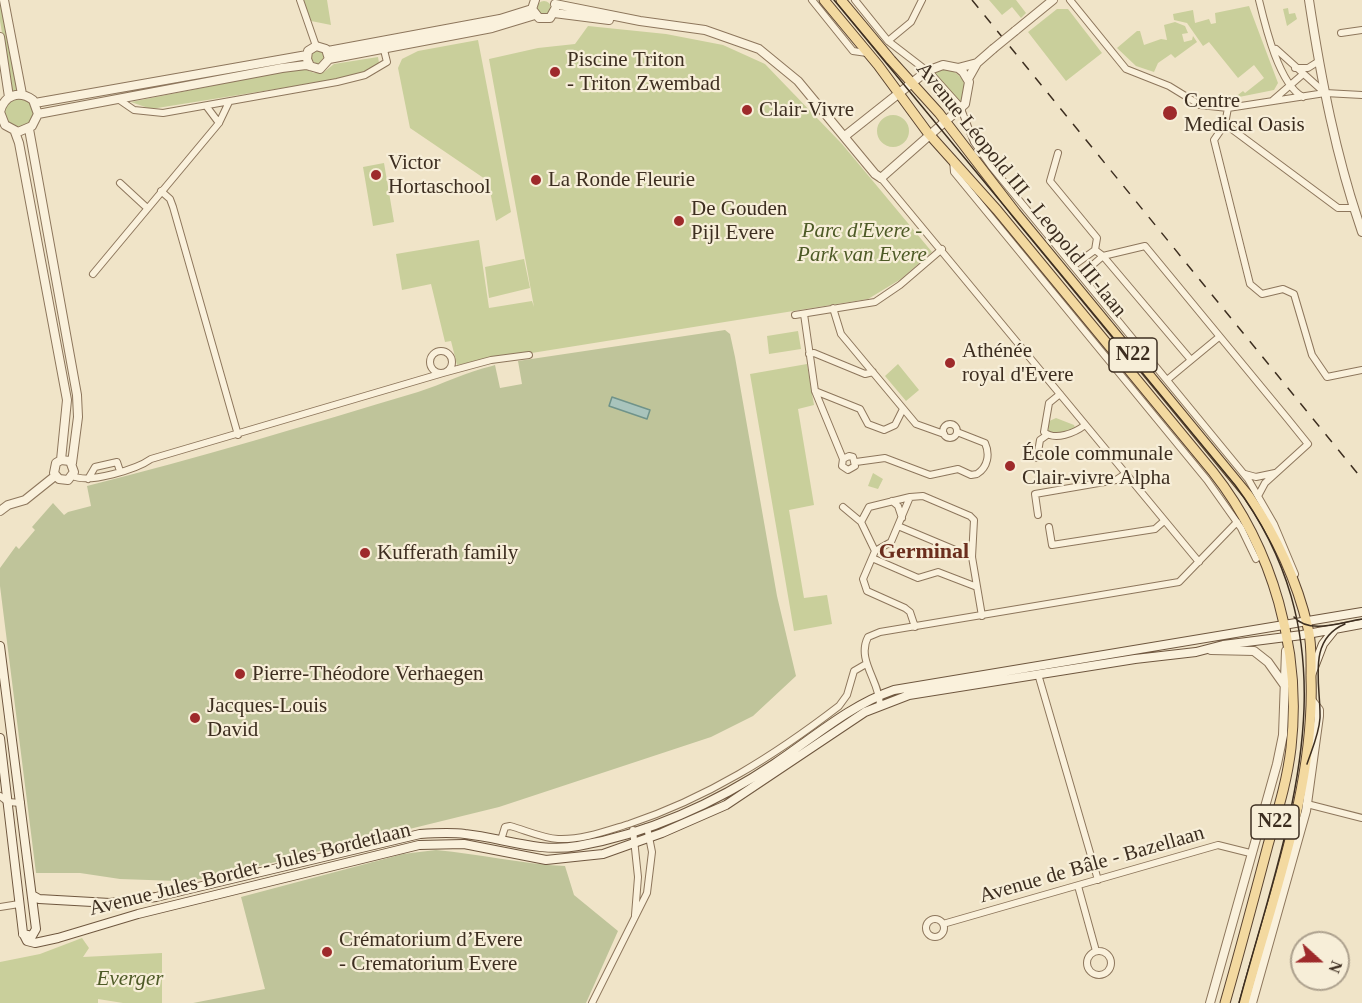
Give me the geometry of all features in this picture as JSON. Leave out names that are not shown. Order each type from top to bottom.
[{"type":"main road","name":"Avenue Léopold III - Leopold III-laan","points":[[824,0],[898,95],[1224,486],[1248,524],[1267,565],[1284,626],[1294,713],[1288,771],[1225,1003]]},
{"type":"main road","name":"Avenue Léopold III - Leopold III-laan","points":[[841,0],[913,83],[1016,213],[1248,495],[1279,549],[1306,620],[1309,634],[1312,701],[1308,769],[1244,1003]]},
{"type":"main road","points":[[1256,559],[1267,565]]},
{"type":"main road","points":[[1306,620],[1362,612]]},
{"type":"main road","name":"Avenue Jules Bordet - Jules Bordetlaan","points":[[32,895],[39,898],[87,902],[130,901],[204,887],[420,834],[464,834],[533,847],[563,848],[632,827],[647,827],[691,810],[738,786],[845,715],[880,695],[909,686],[1284,626],[1306,620]]},
{"type":"main road","points":[[1309,634],[1362,624]]},
{"type":"main road","points":[[1311,676],[1323,644],[1335,629]]},
{"type":"main road","name":"Avenue Jules Bordet - Jules Bordetlaan","points":[[23,933],[30,942],[40,942],[138,914],[408,846],[444,843],[529,858],[557,860],[595,856],[651,838],[726,805],[842,727],[880,706],[930,690],[1211,650],[1222,645],[1309,634]]},
{"type":"main road","points":[[0,646],[36,933],[30,937],[23,933],[4,799],[0,738]]},
{"type":"main road","points":[[16,871],[28,869]]},
{"type":"street","points":[[3,0],[22,94],[35,104],[38,114],[35,123],[29,129],[15,132]]},
{"type":"street","points":[[300,0],[316,46],[328,55],[492,28],[534,12]]},
{"type":"street","points":[[534,12],[535,0]]},
{"type":"street","points":[[812,0],[853,51],[867,53]]},
{"type":"street","points":[[855,0],[888,41],[927,71],[961,109],[980,151],[1245,474],[1290,561],[1300,587],[1298,600]]},
{"type":"street","points":[[888,41],[911,22],[922,0]]},
{"type":"street","points":[[881,178],[961,109],[968,94],[968,79],[977,63],[1053,0]]},
{"type":"street","points":[[1070,0],[1126,69],[1169,86],[1200,105],[1228,108],[1324,93],[1362,95]]},
{"type":"street","points":[[1259,0],[1274,48],[1290,86],[1304,97]]},
{"type":"street","points":[[1309,0],[1324,93],[1362,232]]},
{"type":"street","points":[[534,12],[545,19],[554,6],[705,30],[762,51],[798,81],[875,174],[881,178],[942,249],[1199,562]]},
{"type":"street","points":[[1341,33],[1362,30]]},
{"type":"street","points":[[0,37],[9,97],[0,112],[1,122],[15,132],[67,400],[61,460],[54,466],[55,476]]},
{"type":"street","points":[[35,104],[307,55],[316,46]]},
{"type":"street","points":[[118,99],[128,108],[147,112],[163,113],[207,107],[365,75],[387,62],[383,46]]},
{"type":"street","points":[[1274,48],[1324,93]]},
{"type":"street","points":[[307,55],[310,66]]},
{"type":"street","points":[[38,114],[282,68],[323,67],[328,55]]},
{"type":"street","points":[[1293,67],[1308,68],[1319,61]]},
{"type":"street","points":[[845,136],[927,71],[943,65],[958,68],[977,63]]},
{"type":"street","points":[[958,68],[968,79]]},
{"type":"street","points":[[1272,102],[1302,75]]},
{"type":"street","points":[[9,97],[22,94]]},
{"type":"street","points":[[93,274],[146,207],[219,123],[229,102]]},
{"type":"street","points":[[207,107],[219,123]]},
{"type":"street","points":[[1228,108],[1225,124],[1216,135],[1215,146],[1250,284],[1262,294],[1283,290],[1294,294],[1312,355],[1327,377],[1362,370]]},
{"type":"street","points":[[1225,124],[1338,208],[1354,208]]},
{"type":"street","points":[[29,129],[77,395],[78,417],[72,463],[75,469],[73,476],[65,481],[55,476]]},
{"type":"street","points":[[1058,153],[1050,181],[1097,238],[1095,250],[1073,266]]},
{"type":"street","points":[[953,160],[954,172],[1207,480],[1237,522],[1256,559]]},
{"type":"street","points":[[120,183],[146,207]]},
{"type":"street","points":[[161,191],[170,199],[173,207],[238,435]]},
{"type":"street","points":[[1081,275],[1103,256],[1145,246],[1308,444],[1262,486],[1258,496]]},
{"type":"street","points":[[39,250],[49,248]]},
{"type":"street","points":[[795,315],[875,302],[900,285],[942,249]]},
{"type":"street","points":[[1095,250],[1103,256],[1191,360]]},
{"type":"street","points":[[833,308],[841,334],[916,424],[952,438],[957,432],[956,426],[948,424],[943,428],[944,434]]},
{"type":"street","points":[[804,314],[815,391],[843,459],[842,466],[848,470],[852,469],[856,462]]},
{"type":"street","points":[[1167,380],[1219,337]]},
{"type":"street","points":[[809,354],[814,353],[866,375],[873,372]]},
{"type":"street","points":[[73,476],[88,479],[95,467],[117,462],[120,471],[141,466],[151,459],[444,373],[491,360],[529,355]]},
{"type":"street","points":[[815,391],[860,409],[868,424],[884,430],[895,425],[903,409]]},
{"type":"street","points":[[1047,435],[1045,424],[1049,403],[1060,394]]},
{"type":"street","points":[[1037,458],[1040,441],[1047,435],[1076,432],[1085,425]]},
{"type":"street","points":[[843,459],[849,456],[856,462],[885,458],[930,476],[958,469],[971,475],[976,474],[987,461],[989,452],[985,443],[957,432]]},
{"type":"street","points":[[61,460],[72,463]]},
{"type":"street","points":[[1245,474],[1256,477],[1275,473]]},
{"type":"street","points":[[1038,515],[1035,494],[1116,480],[1125,474]]},
{"type":"street","points":[[0,511],[8,505],[25,500],[55,476]]},
{"type":"street","points":[[861,522],[869,507],[923,496],[970,516],[974,520],[972,557],[982,616]]},
{"type":"street","points":[[910,497],[891,542],[874,555],[863,579],[867,591],[910,612],[915,627]]},
{"type":"street","points":[[892,501],[898,506],[902,518]]},
{"type":"street","points":[[843,507],[861,522],[874,555],[918,578],[938,572],[977,587]]},
{"type":"street","points":[[1049,527],[1052,544],[1155,529],[1164,521]]},
{"type":"street","points":[[880,706],[880,695],[866,664],[862,647],[868,637],[1179,582],[1237,522]]},
{"type":"street","points":[[898,526],[972,557]]},
{"type":"street","points":[[1210,1003],[1250,853],[1258,836],[1281,749],[1286,637]]},
{"type":"street","points":[[1211,650],[1254,651],[1268,662],[1285,686]]},
{"type":"street","name":"Avenue Jules Bordet - Jules Bordetlaan","points":[[1012,670],[1029,670],[1038,674],[1043,668],[1079,659]]},
{"type":"street","name":"Avenue Jules Bordet - Jules Bordetlaan","points":[[501,840],[505,827],[510,826],[556,839],[587,836],[632,827],[681,805],[732,780],[767,758],[839,706],[847,695],[854,671],[866,664]]},
{"type":"street","points":[[1038,674],[1098,880]]},
{"type":"street","points":[[1252,1003],[1307,804],[1308,769]]},
{"type":"street","points":[[4,799],[21,803]]},
{"type":"street","points":[[1307,804],[1362,818]]},
{"type":"street","points":[[632,827],[636,843],[638,877],[634,918]]},
{"type":"street","points":[[592,1003],[649,887],[651,838],[647,827]]},
{"type":"street","points":[[498,851],[501,840]]},
{"type":"street","name":"Avenue de Bâle - Bazellaan","points":[[944,924],[1218,845],[1236,847],[1250,853]]},
{"type":"street","points":[[1078,886],[1096,951]]},
{"type":"street","points":[[0,907],[19,904]]},
{"type":"street","points":[[1096,951],[1105,952],[1110,957],[1111,967],[1105,974],[1093,974],[1088,967],[1088,959],[1096,951]]},
{"type":"green space","points":[[0,0],[3,0],[18,90],[12,92],[0,21]]},
{"type":"green space","points":[[303,0],[327,0],[331,25],[311,21]]},
{"type":"green space","points":[[989,0],[1016,0],[1026,13],[1021,18],[1012,7],[1002,15]]},
{"type":"green space","points":[[541,1],[547,1],[551,8],[547,15],[541,15],[537,11],[537,5]]},
{"type":"green space","points":[[1249,6],[1278,83],[1274,90],[1234,98],[1243,91],[1245,93],[1264,78],[1254,65],[1238,78],[1209,42],[1203,46],[1187,23],[1174,20],[1173,14],[1193,10],[1195,23],[1209,19],[1211,24],[1216,23],[1215,13]]},
{"type":"green space","points":[[1288,8],[1289,14],[1295,13],[1297,19],[1287,26],[1283,9]]},
{"type":"green space","points":[[1057,9],[1068,9],[1102,53],[1066,81],[1028,32]]},
{"type":"green space","points":[[1175,22],[1185,26],[1188,33],[1182,34],[1184,42],[1192,40],[1193,36],[1197,42],[1175,58],[1171,54],[1158,63],[1154,72],[1136,66],[1117,48],[1137,31],[1140,31],[1144,45],[1161,39],[1167,40],[1164,25]]},
{"type":"green space","name":"Parc d'Evere - Park van Evere","points":[[588,26],[666,34],[723,45],[765,64],[842,144],[932,252],[901,279],[868,299],[457,365],[451,341],[445,342],[431,284],[402,290],[396,254],[479,240],[489,308],[532,301],[534,307],[489,59],[538,48],[575,44]]},
{"type":"green space","points":[[478,40],[511,212],[496,221],[488,181],[410,128],[398,68],[402,59],[418,51]]},
{"type":"green space","points":[[316,50],[323,51],[326,58],[319,65],[311,60],[311,53]]},
{"type":"green space","points":[[378,57],[379,63],[362,73],[332,80],[151,109],[131,102],[302,68],[314,73],[324,72],[334,64]]},
{"type":"green space","points":[[943,68],[954,72],[962,79],[965,89],[961,101],[958,101],[935,76],[935,72]]},
{"type":"green space","points":[[19,98],[25,99],[33,107],[33,119],[25,127],[19,128],[13,127],[5,119],[4,113],[5,107],[13,99]]},
{"type":"green space","points":[[893,115],[904,120],[909,131],[904,142],[893,147],[882,142],[877,131],[882,120]]},
{"type":"green space","points":[[384,163],[394,222],[373,226],[363,167]]},
{"type":"green space","points":[[524,259],[530,288],[489,298],[485,267]]},
{"type":"green space","points":[[725,330],[730,334],[735,357],[777,596],[796,676],[753,716],[711,737],[499,807],[210,878],[177,881],[120,879],[80,873],[36,873],[0,586],[0,568],[16,546],[19,549],[35,530],[32,527],[53,503],[64,515],[91,506],[87,486],[335,417],[418,392],[495,365],[500,388],[522,384],[518,361]]},
{"type":"green space","points":[[798,331],[801,349],[769,354],[767,336]]},
{"type":"green space","points":[[807,364],[814,405],[798,409],[814,505],[789,510],[804,598],[827,595],[832,624],[794,631],[750,374]]},
{"type":"green space","points":[[898,364],[919,390],[906,401],[885,376]]},
{"type":"green space","points":[[1056,418],[1074,425],[1076,430],[1054,434],[1049,432],[1047,422]]},
{"type":"green space","points":[[873,473],[883,479],[878,489],[868,486]]},
{"type":"green space","points":[[436,850],[565,866],[574,895],[618,931],[586,1003],[193,1003],[265,989],[241,897],[403,854]]},
{"type":"green space","name":"Everger","points":[[82,938],[89,948],[83,957],[162,953],[162,1003],[123,1003],[98,999],[98,1003],[0,1003],[0,962],[40,954]]},
{"type":"water","points":[[612,397],[650,410],[647,419],[609,406]]},
{"type":"tram line","points":[[834,0],[1235,485],[1273,548],[1295,612],[1304,676],[1302,740],[1292,805],[1239,1003]]},
{"type":"tram line","points":[[1294,617],[1308,625],[1317,626],[1362,619]]},
{"type":"tram line","points":[[1307,764],[1320,718],[1318,678],[1320,652],[1333,631],[1345,624]]},
{"type":"railway","points":[[972,0],[1362,479]]},
{"type":"place","name":"Piscine Triton - Triton Zwembad","points":[[555,72]]},
{"type":"place","name":"Clair-Vivre","points":[[747,110]]},
{"type":"place","name":"Centre Medical Oasis","points":[[1170,113]]},
{"type":"place","name":"Victor Hortaschool","points":[[376,175]]},
{"type":"place","name":"La Ronde Fleurie","points":[[536,180]]},
{"type":"place","name":"De Gouden Pijl Evere","points":[[679,221]]},
{"type":"place","name":"Athénée royal d'Evere","points":[[950,363]]},
{"type":"place","name":"École communale Clair-vivre Alpha","points":[[1010,466]]},
{"type":"place","name":"Kufferath family","points":[[365,553]]},
{"type":"place","name":"Pierre-Théodore Verhaegen","points":[[240,674]]},
{"type":"place","name":"Jacques-Louis David","points":[[195,718]]},
{"type":"place","name":"Crématorium d’Evere - Crematorium Evere","points":[[327,952]]},
{"type":"district","name":"Germinal","points":[[924,552]]}]
